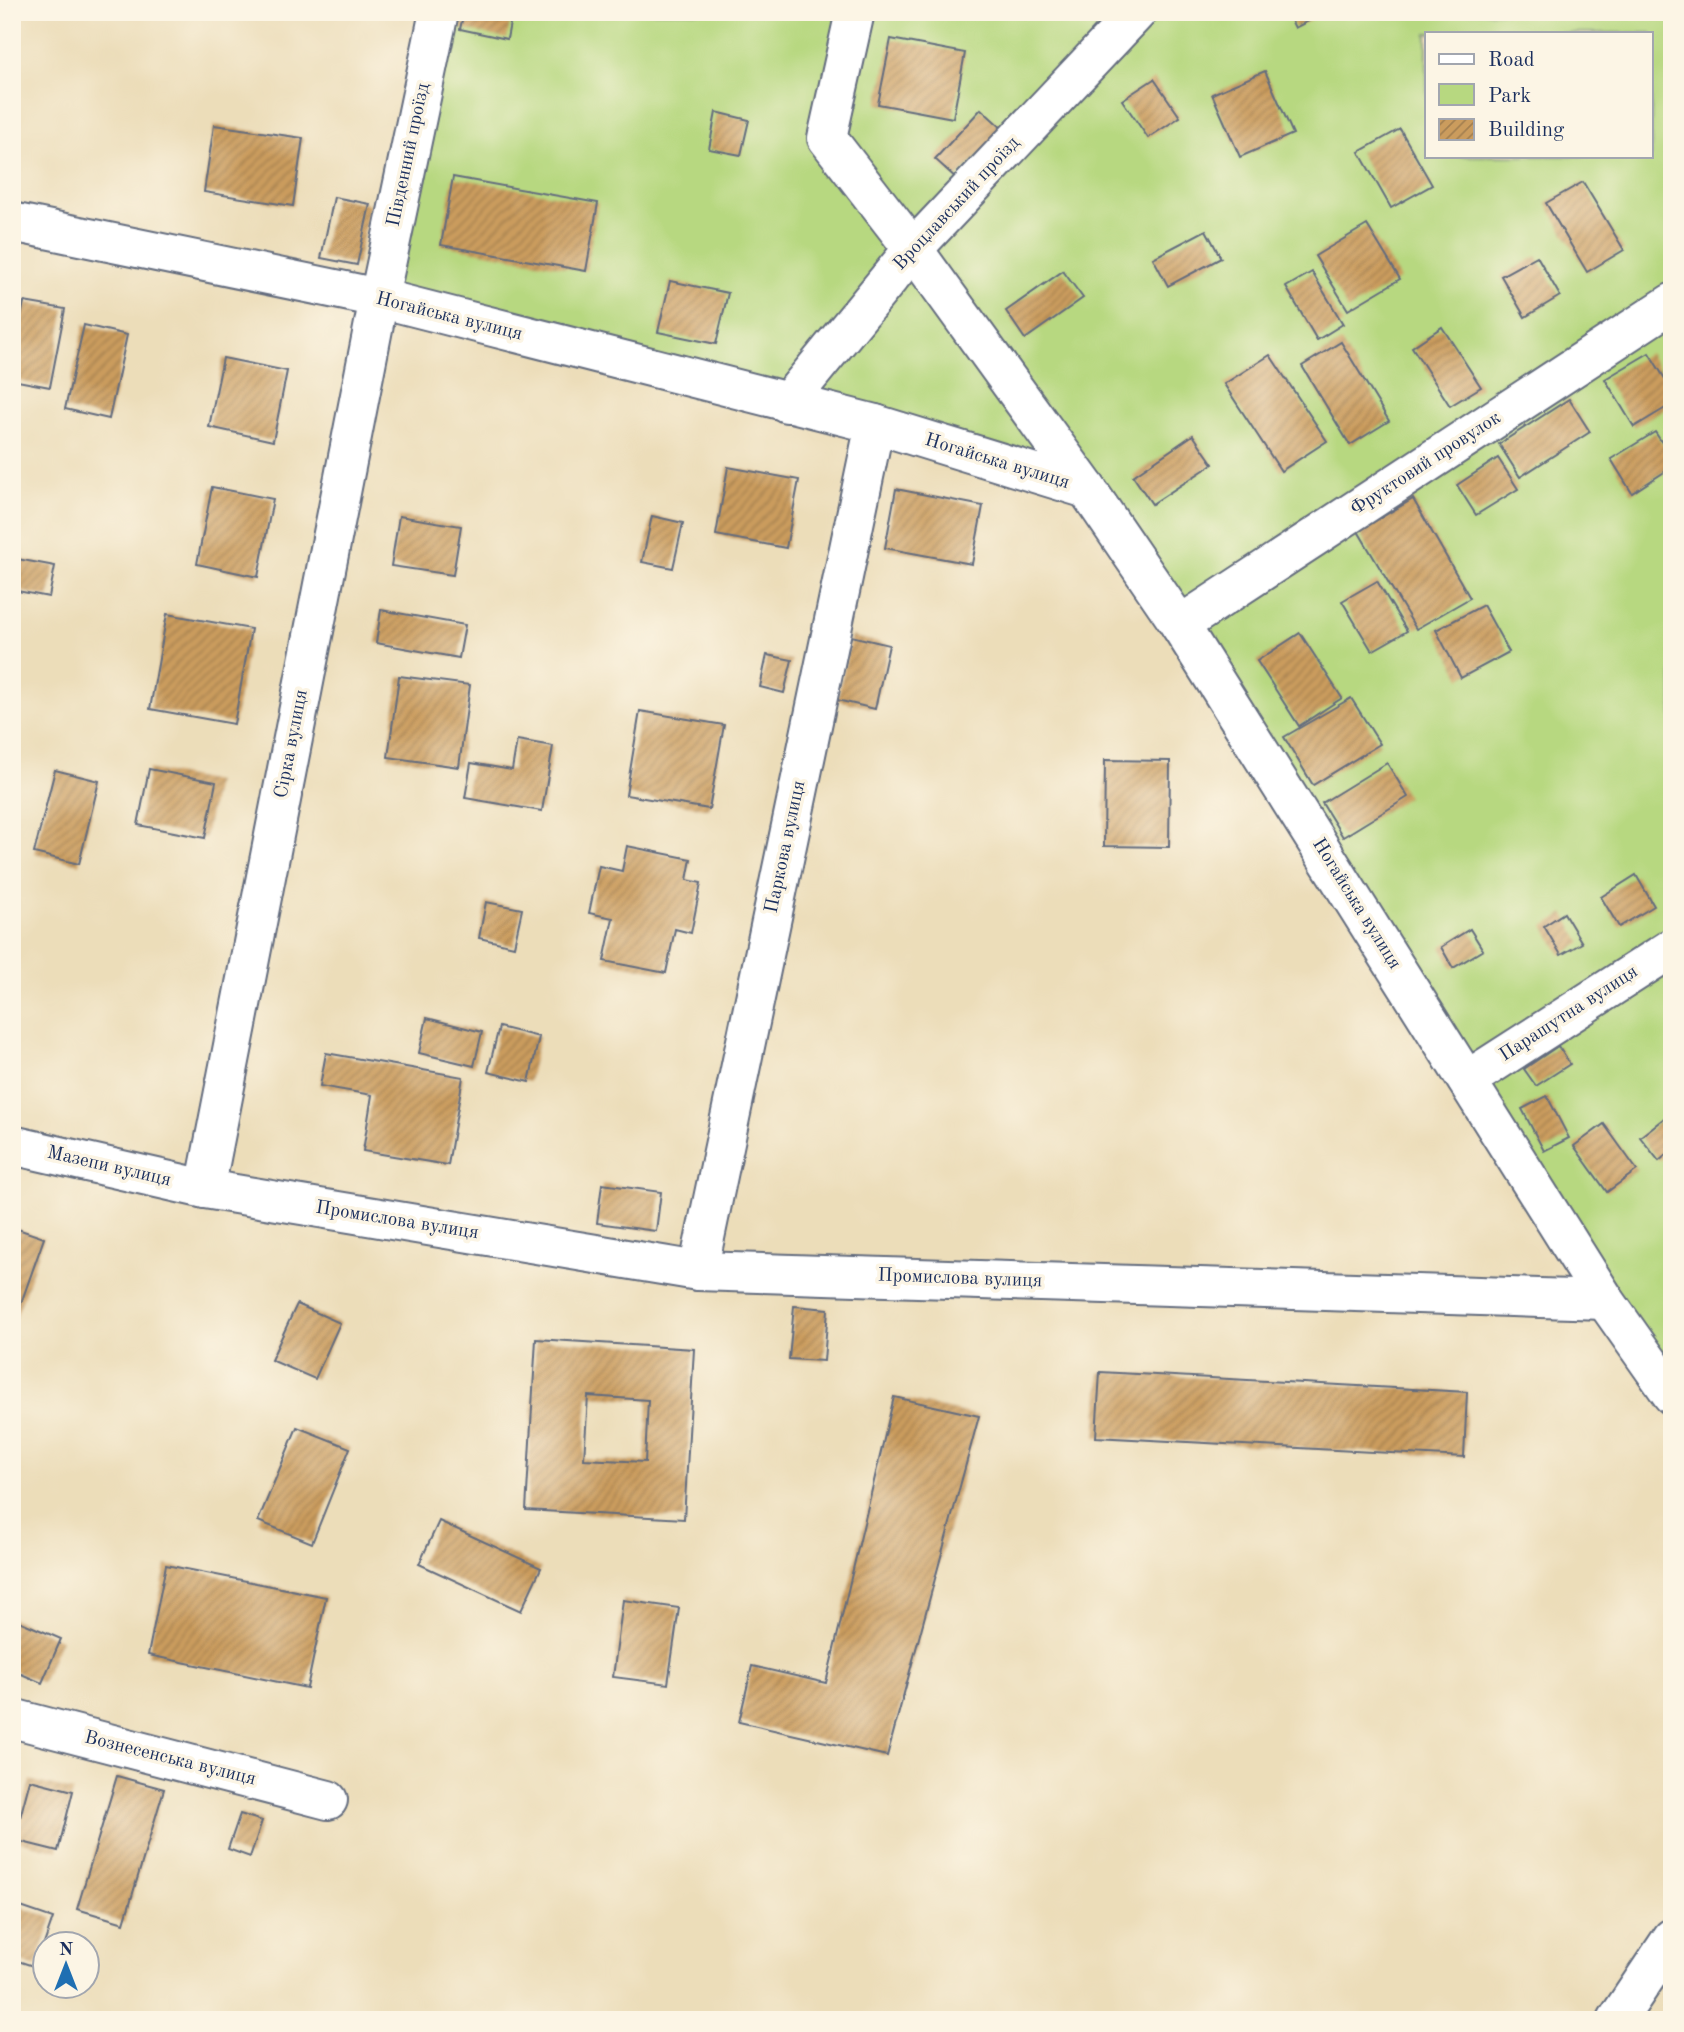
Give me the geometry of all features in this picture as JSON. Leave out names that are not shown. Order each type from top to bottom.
[{"type":"street","name":"Південний проїзд","points":[[379,298],[439,12]]},
{"type":"street","points":[[855,12],[827,138],[913,249],[1087,489]]},
{"type":"street","name":"Вроцлавський проїзд","points":[[787,403],[913,249],[1137,12]]},
{"type":"street","name":"Ногайська вулиця","points":[[12,222],[379,298],[875,424],[1087,489],[1181,625],[1605,1300]]},
{"type":"street","name":"Сірка вулиця","points":[[205,1189],[379,298]]},
{"type":"street","name":"Фруктовий провулок","points":[[1181,625],[1672,303]]},
{"type":"street","name":"Паркова вулиця","points":[[698,1270],[875,424]]},
{"type":"street","name":"Парашутна вулиця","points":[[1466,1080],[1672,948]]},
{"type":"street","name":"Мазепи вулиця","points":[[12,1145],[205,1189]]},
{"type":"street","name":"Промислова вулиця","points":[[205,1189],[698,1270],[1605,1300]]},
{"type":"street","points":[[1605,1300],[1672,1395]]},
{"type":"street","name":"Вознесенська вулиця","points":[[12,1718],[328,1800]]},
{"type":"street","points":[[1618,2020],[1672,1938]]},
{"type":"green space","points":[[439,12],[1672,12],[1672,1394],[1087,489],[379,298]]},
{"type":"building","points":[[464,12],[512,12],[507,39],[460,29]]},
{"type":"building","points":[[1287,12],[1326,12],[1295,28]]},
{"type":"building","points":[[891,39],[965,53],[953,118],[878,104]]},
{"type":"building","points":[[1265,71],[1293,134],[1240,157],[1212,94]]},
{"type":"building","points":[[1154,79],[1180,117],[1148,138],[1122,100]]},
{"type":"building","points":[[981,109],[1004,130],[957,179],[935,159]]},
{"type":"building","points":[[716,112],[749,120],[741,155],[709,149]]},
{"type":"building","points":[[214,125],[303,138],[293,206],[204,192]]},
{"type":"building","points":[[1400,129],[1432,185],[1391,208],[1359,152]]},
{"type":"building","points":[[453,177],[598,203],[586,271],[441,245]]},
{"type":"building","points":[[1583,182],[1624,250],[1587,272],[1546,203]]},
{"type":"building","points":[[334,197],[370,204],[357,265],[321,258]]},
{"type":"building","points":[[1367,225],[1400,279],[1348,310],[1315,256]]},
{"type":"building","points":[[1206,230],[1221,258],[1168,286],[1153,258]]},
{"type":"building","points":[[1537,256],[1560,296],[1525,317],[1501,276]]},
{"type":"building","points":[[1063,271],[1083,298],[1025,339],[1006,311]]},
{"type":"building","points":[[1312,272],[1343,324],[1317,340],[1286,287]]},
{"type":"building","points":[[670,281],[728,293],[716,344],[658,332]]},
{"type":"building","points":[[24,302],[65,309],[50,387],[12,380],[12,362]]},
{"type":"building","points":[[84,325],[127,335],[109,419],[65,409]]},
{"type":"building","points":[[1442,327],[1481,387],[1450,406],[1412,347]]},
{"type":"building","points":[[1341,342],[1389,421],[1350,445],[1302,366]]},
{"type":"building","points":[[1649,353],[1672,390],[1672,404],[1634,427],[1605,379]]},
{"type":"building","points":[[1270,355],[1327,441],[1281,471],[1224,384]]},
{"type":"building","points":[[223,358],[287,371],[273,441],[209,427]]},
{"type":"building","points":[[1569,399],[1590,432],[1520,477],[1499,444]]},
{"type":"building","points":[[1655,432],[1672,458],[1672,467],[1632,493],[1611,459]]},
{"type":"building","points":[[1193,435],[1213,464],[1152,504],[1133,476]]},
{"type":"building","points":[[1498,458],[1518,489],[1476,515],[1457,485]]},
{"type":"building","points":[[728,467],[799,480],[786,548],[716,535]]},
{"type":"building","points":[[212,487],[273,499],[258,577],[197,564]]},
{"type":"building","points":[[896,489],[983,506],[972,564],[885,548]]},
{"type":"building","points":[[1413,499],[1470,598],[1416,629],[1358,531]]},
{"type":"building","points":[[399,516],[461,526],[453,575],[391,566]]},
{"type":"building","points":[[652,516],[683,523],[673,568],[642,562]]},
{"type":"building","points":[[12,558],[55,566],[49,597],[12,590]]},
{"type":"building","points":[[1377,581],[1407,631],[1372,651],[1342,601]]},
{"type":"building","points":[[1483,605],[1509,652],[1461,678],[1436,630]]},
{"type":"building","points":[[381,610],[465,625],[459,658],[376,643]]},
{"type":"building","points":[[167,614],[251,629],[234,724],[150,709]]},
{"type":"building","points":[[1300,633],[1342,698],[1299,726],[1257,661]]},
{"type":"building","points":[[851,636],[889,645],[875,709],[837,700]]},
{"type":"building","points":[[767,655],[792,660],[784,693],[760,687]]},
{"type":"building","points":[[399,676],[470,685],[459,767],[388,757]]},
{"type":"building","points":[[1351,698],[1380,744],[1313,785],[1284,737]]},
{"type":"building","points":[[640,711],[724,725],[709,809],[626,795]]},
{"type":"building","points":[[517,740],[553,746],[542,811],[465,798],[471,763],[512,770]]},
{"type":"building","points":[[1105,760],[1170,761],[1169,847],[1104,846]]},
{"type":"building","points":[[1387,763],[1408,797],[1343,837],[1322,803]]},
{"type":"building","points":[[149,769],[216,782],[205,838],[138,825]]},
{"type":"building","points":[[55,770],[99,781],[79,864],[34,853]]},
{"type":"building","points":[[627,846],[691,859],[687,880],[701,883],[691,933],[675,929],[666,973],[604,961],[613,918],[589,913],[599,866],[622,871]]},
{"type":"building","points":[[1636,875],[1654,906],[1619,927],[1601,897]]},
{"type":"building","points":[[486,902],[522,909],[514,946],[479,938]]},
{"type":"building","points":[[1564,913],[1582,943],[1561,955],[1544,926]]},
{"type":"building","points":[[1470,929],[1483,950],[1453,968],[1441,947]]},
{"type":"building","points":[[427,1018],[482,1032],[474,1066],[419,1053]]},
{"type":"building","points":[[499,1027],[539,1037],[529,1082],[488,1072]]},
{"type":"building","points":[[1558,1046],[1570,1064],[1536,1086],[1524,1069]]},
{"type":"building","points":[[326,1053],[463,1077],[448,1165],[363,1151],[372,1095],[320,1086]]},
{"type":"building","points":[[1547,1096],[1569,1138],[1544,1151],[1522,1109]]},
{"type":"building","points":[[1672,1112],[1672,1150],[1659,1161],[1640,1137]]},
{"type":"building","points":[[1604,1124],[1637,1170],[1607,1192],[1574,1146]]},
{"type":"building","points":[[602,1184],[661,1192],[656,1231],[597,1223]]},
{"type":"building","points":[[12,1227],[44,1238],[13,1326],[12,1326]]},
{"type":"building","points":[[297,1304],[340,1323],[315,1379],[271,1360]]},
{"type":"building","points":[[794,1306],[828,1309],[824,1361],[789,1359]]},
{"type":"building","points":[[536,1339],[694,1349],[684,1519],[526,1510]],"holes":[[[588,1396],[648,1400],[645,1462],[584,1459]]]},
{"type":"building","points":[[1100,1372],[1467,1392],[1464,1457],[1096,1437]]},
{"type":"building","points":[[894,1397],[979,1416],[887,1756],[739,1722],[752,1666],[826,1683]]},
{"type":"building","points":[[297,1427],[350,1448],[312,1543],[258,1521]]},
{"type":"building","points":[[439,1521],[541,1568],[521,1611],[419,1564]]},
{"type":"building","points":[[166,1565],[326,1597],[307,1688],[148,1655]]},
{"type":"building","points":[[623,1600],[679,1608],[668,1684],[613,1677]]},
{"type":"building","points":[[12,1618],[61,1639],[42,1683],[12,1670]]},
{"type":"building","points":[[117,1776],[164,1789],[124,1923],[77,1909]]},
{"type":"building","points":[[30,1780],[73,1791],[58,1851],[14,1840]]},
{"type":"building","points":[[240,1814],[262,1821],[250,1857],[228,1849]]},
{"type":"building","points":[[12,1904],[53,1918],[49,1930],[32,1930],[32,1966],[12,1959]]}]
